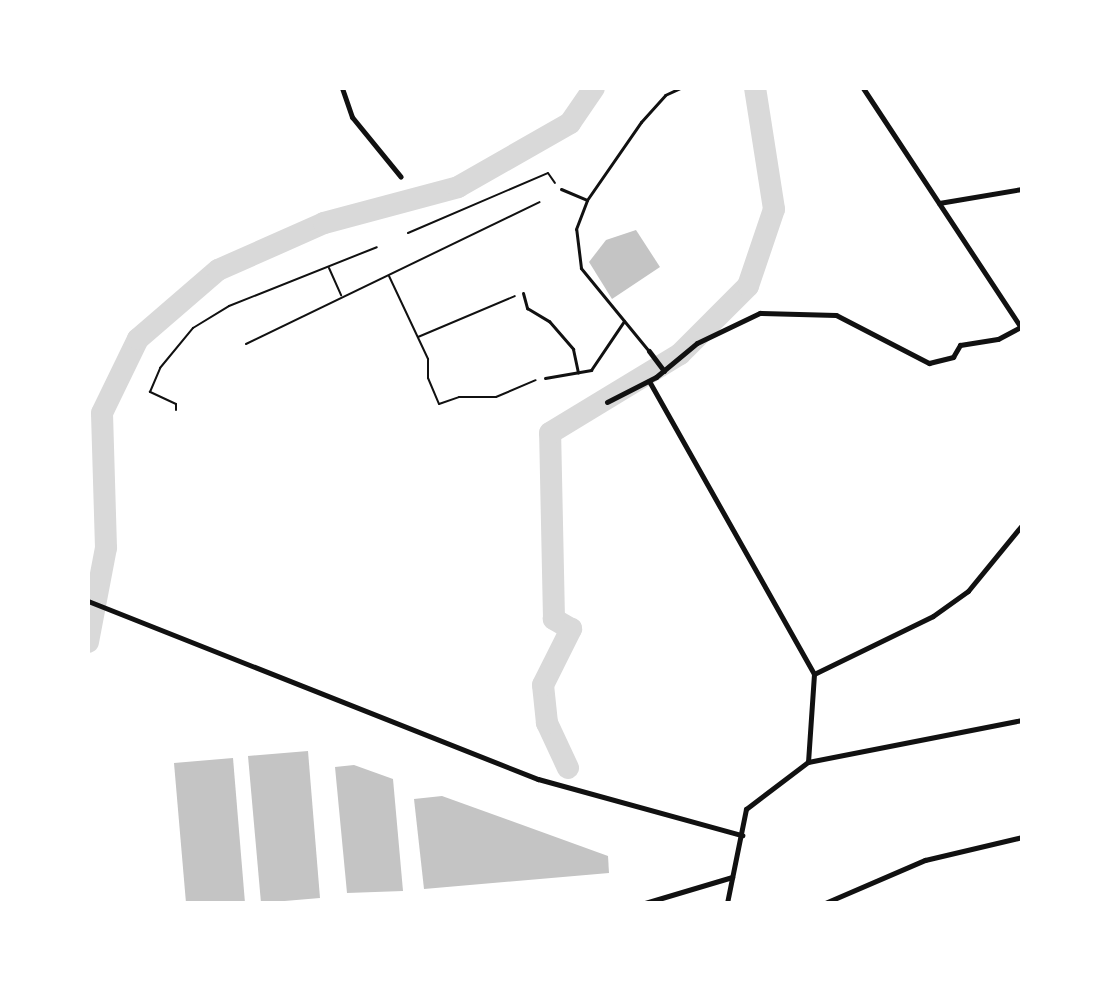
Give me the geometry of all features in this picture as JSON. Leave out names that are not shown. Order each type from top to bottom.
[{"type":"street","points":[[342,88],[352,117],[401,177]]},
{"type":"street","points":[[607,402],[649,381],[697,343],[760,313],[836,315],[929,363],[953,357],[960,345],[998,339],[1022,328],[863,88]]},
{"type":"street","points":[[939,203],[1022,189]]},
{"type":"street","points":[[649,351],[664,370]]},
{"type":"street","points":[[649,381],[814,674],[808,762]]},
{"type":"street","points":[[814,674],[933,616],[968,591],[1022,525]]},
{"type":"street","points":[[88,601],[538,779],[742,835]]},
{"type":"street","points":[[727,903],[746,809],[808,762],[1022,720]]},
{"type":"street","points":[[825,903],[925,860],[1022,837]]},
{"type":"street","points":[[645,903],[733,877]]},
{"type":"lane","points":[[649,351],[576,256],[576,229],[587,200],[641,122],[665,95],[680,88]]},
{"type":"lane","points":[[561,189],[587,200]]},
{"type":"lane","points":[[523,293],[527,308],[542,315],[573,349],[578,372]]},
{"type":"lane","points":[[545,378],[578,372],[601,361],[624,321]]},
{"type":"path","points":[[408,233],[548,173],[553,180]]},
{"type":"path","points":[[246,344],[540,202]]},
{"type":"path","points":[[176,410],[176,404],[150,392],[160,368],[193,328],[229,306],[377,247]]},
{"type":"path","points":[[329,268],[341,296]]},
{"type":"path","points":[[388,274],[428,359],[439,404],[496,397],[545,378]]},
{"type":"path","points":[[416,338],[523,293]]},
{"type":"building","points":[[636,230],[660,267],[612,299],[589,262],[606,240]]},
{"type":"building","points":[[308,751],[320,898],[261,903],[248,756]]},
{"type":"building","points":[[233,758],[245,903],[186,903],[174,763]]},
{"type":"building","points":[[354,765],[393,779],[403,891],[347,893],[335,767]]},
{"type":"building","points":[[442,796],[608,856],[609,873],[424,889],[414,799]]},
{"type":"waterway","points":[[88,642],[106,548],[102,413],[138,339],[218,270],[324,223],[458,187],[570,123],[594,88]]},
{"type":"waterway","points":[[568,768],[547,723],[543,685],[571,629],[554,619],[550,433],[680,354],[748,286],[774,209],[755,88]]}]
